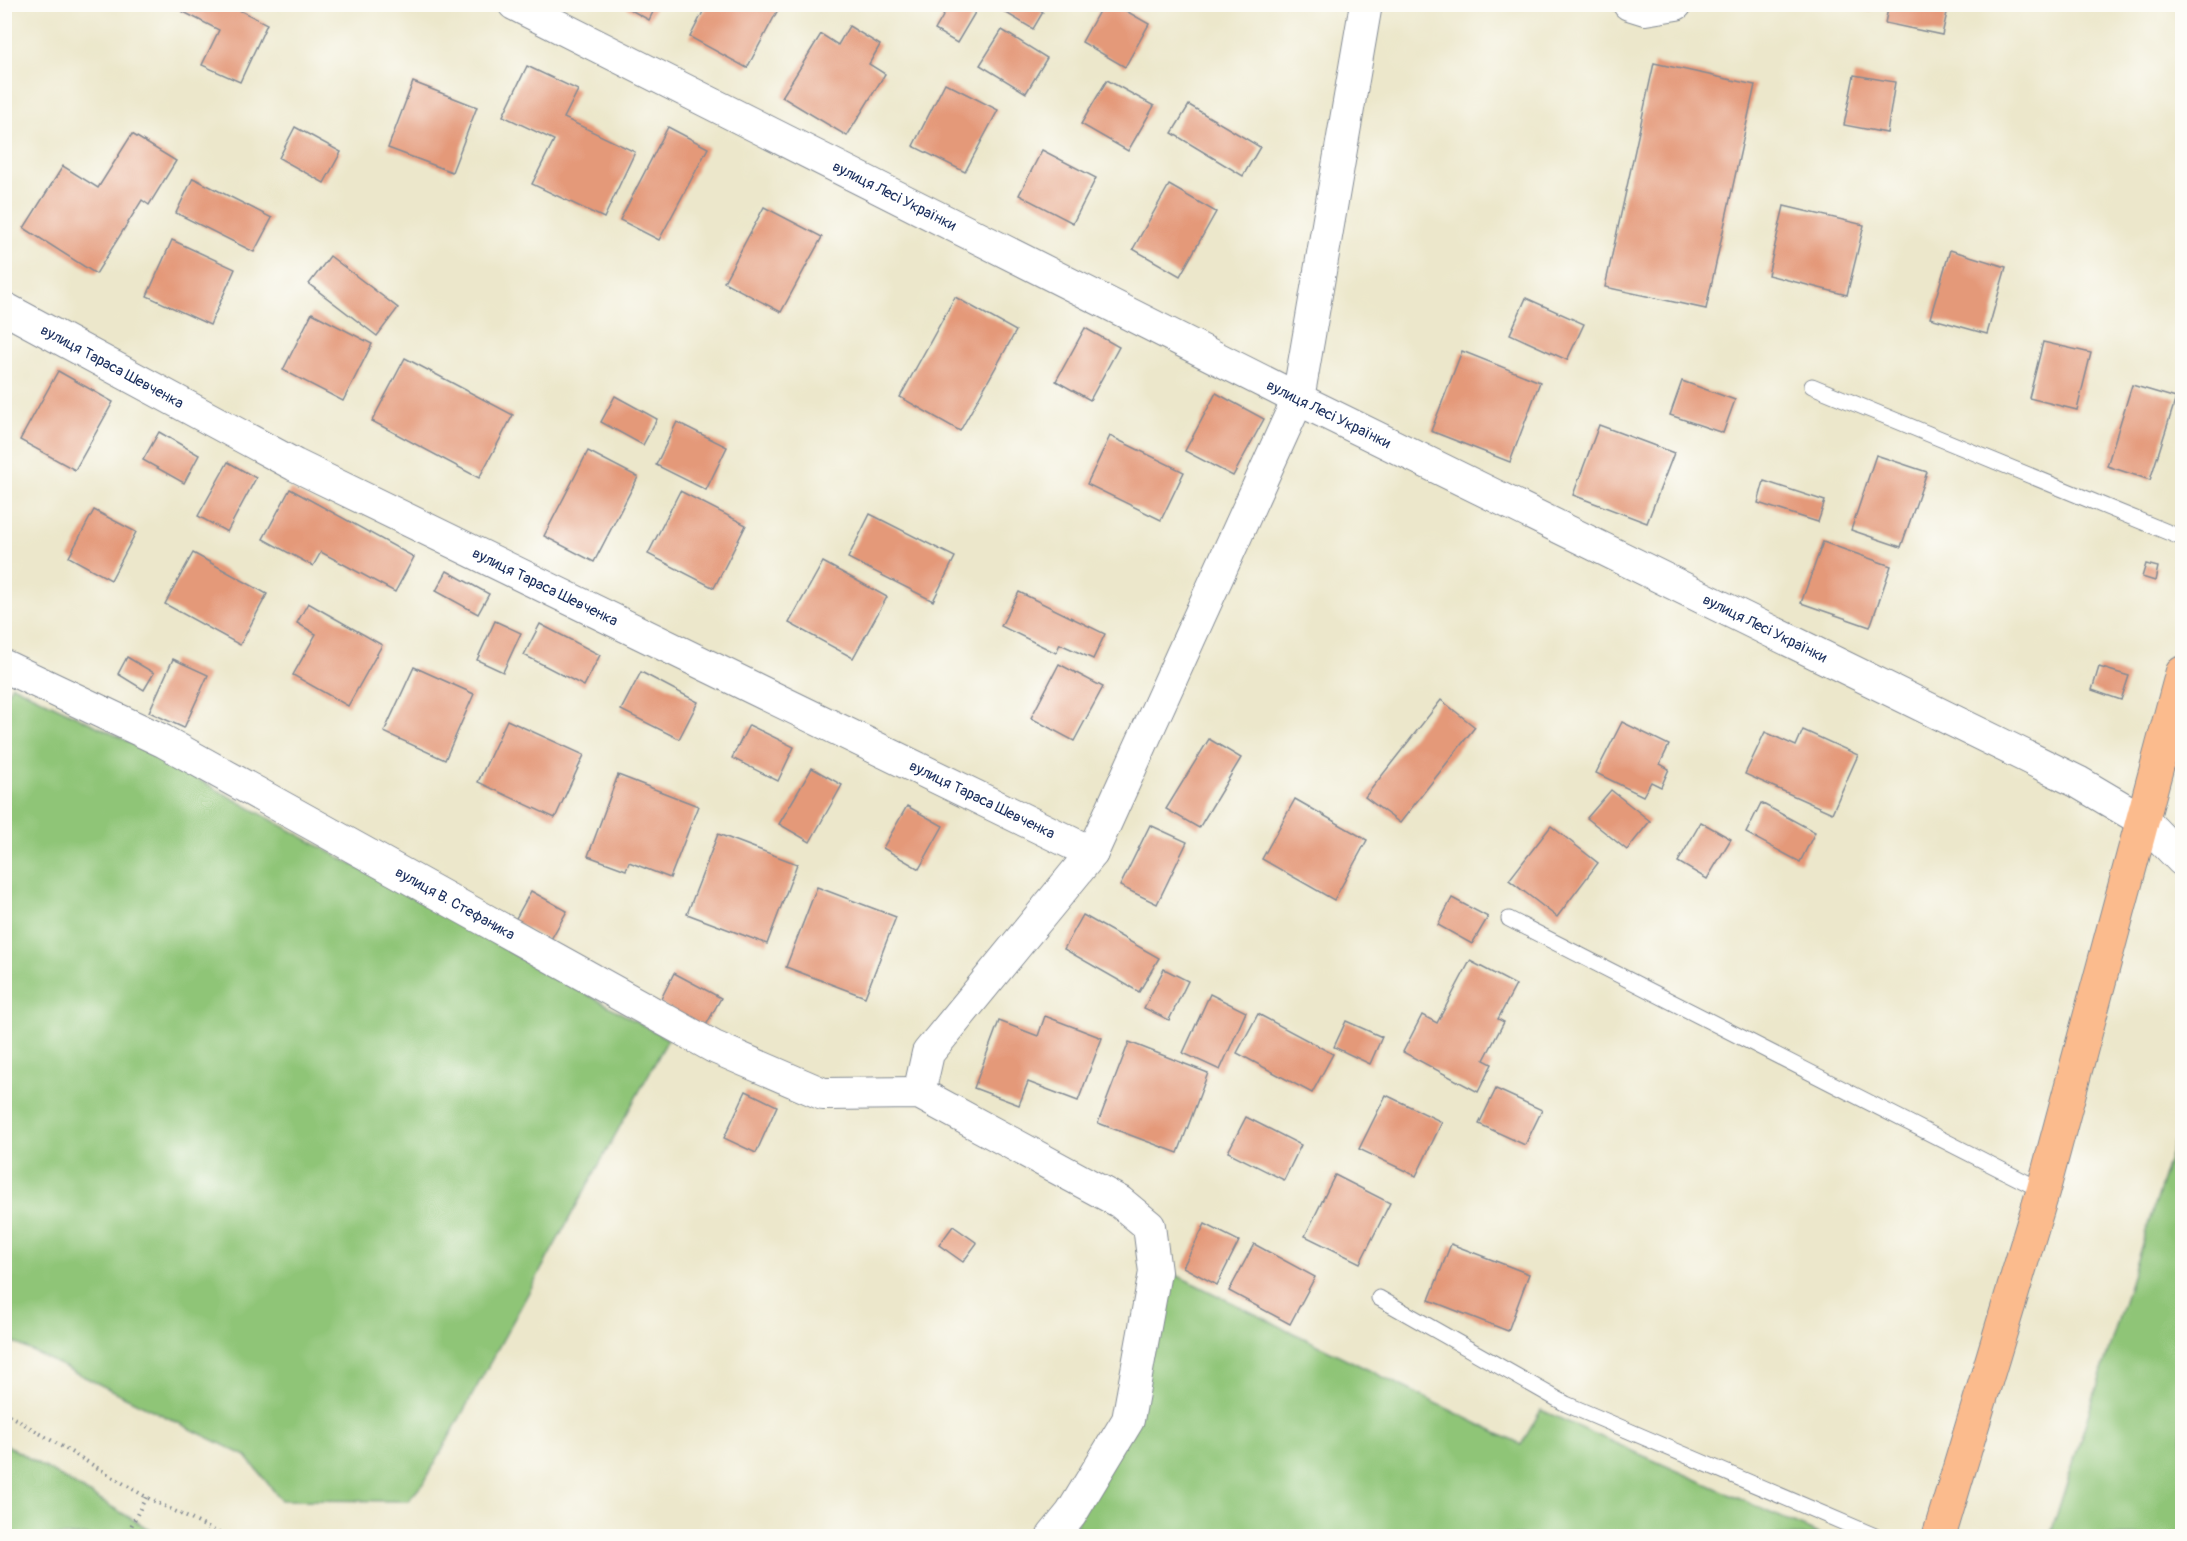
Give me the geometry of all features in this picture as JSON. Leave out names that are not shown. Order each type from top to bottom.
[{"type":"main road","points":[[1939,1536],[2043,1191],[2182,673]]},
{"type":"street","name":"вулиця Лесі Українки","points":[[514,4],[1298,399],[2078,782],[2144,821],[2182,860]]},
{"type":"street","points":[[1053,1536],[1071,1514],[1128,1419],[1155,1272],[1149,1226],[1120,1202],[919,1093],[928,1053],[1092,853],[1298,399],[1366,4]]},
{"type":"street","points":[[1629,4],[1645,9],[1676,4]]},
{"type":"street","name":"вулиця Тараса Шевченка","points":[[4,308],[295,465],[1092,853]]},
{"type":"street","name":"вулиця В. Стефаника","points":[[4,666],[163,741],[714,1047],[823,1094],[919,1093]]},
{"type":"lane","points":[[1812,386],[2182,538]]},
{"type":"lane","points":[[1509,919],[2043,1191]]},
{"type":"lane","points":[[1380,1298],[1566,1404],[1875,1536]]},
{"type":"path","points":[[4,1413],[146,1497],[225,1536]]},
{"type":"path","points":[[126,1536],[146,1497]]},
{"type":"green space","points":[[12,685],[140,747],[668,1039],[425,1481],[408,1501],[281,1500],[246,1456],[5,1338],[4,698]]},
{"type":"green space","points":[[2182,1117],[2182,1536],[2050,1536]]},
{"type":"green space","points":[[1170,1272],[1521,1445],[1541,1410],[1823,1536],[1072,1536]]},
{"type":"green space","points":[[5,1444],[161,1536],[5,1536]]},
{"type":"building","points":[[168,4],[232,4],[231,6],[267,24],[240,82],[202,65],[219,30]]},
{"type":"building","points":[[620,4],[657,4],[649,20]]},
{"type":"building","points":[[707,4],[781,4],[747,68],[690,37]]},
{"type":"building","points":[[950,4],[965,4],[976,11],[957,43],[935,30]]},
{"type":"building","points":[[991,4],[1031,4],[1043,12],[1033,29]]},
{"type":"building","points":[[1103,4],[1114,4],[1149,24],[1125,67],[1082,42]]},
{"type":"building","points":[[1839,4],[1873,4],[1871,12]]},
{"type":"building","points":[[1889,4],[1949,4],[1942,35],[1885,23]]},
{"type":"building","points":[[849,26],[880,45],[869,64],[885,74],[847,136],[782,97],[821,34],[838,45]]},
{"type":"building","points":[[1002,30],[1047,58],[1026,93],[980,65]]},
{"type":"building","points":[[1654,63],[1755,85],[1706,309],[1605,287]]},
{"type":"building","points":[[527,66],[578,90],[564,118],[635,152],[604,218],[532,184],[554,140],[503,116]]},
{"type":"building","points":[[1854,75],[1895,82],[1887,133],[1844,125]]},
{"type":"building","points":[[1107,80],[1154,106],[1128,151],[1081,124]]},
{"type":"building","points":[[413,82],[477,107],[452,172],[388,148]]},
{"type":"building","points":[[945,83],[998,110],[965,172],[913,146]]},
{"type":"building","points":[[1189,105],[1260,147],[1243,176],[1172,133]]},
{"type":"building","points":[[295,127],[341,152],[324,183],[279,158]]},
{"type":"building","points":[[668,127],[708,148],[659,240],[620,220]]},
{"type":"building","points":[[132,134],[176,161],[149,205],[142,200],[96,274],[24,228],[63,166],[98,188]]},
{"type":"building","points":[[1042,150],[1096,178],[1073,223],[1019,195]]},
{"type":"building","points":[[193,178],[272,218],[254,252],[176,213]]},
{"type":"building","points":[[1169,185],[1216,212],[1180,276],[1133,249]]},
{"type":"building","points":[[1784,206],[1864,225],[1847,295],[1768,275]]},
{"type":"building","points":[[764,207],[822,237],[781,312],[724,282]]},
{"type":"building","points":[[172,240],[235,269],[210,325],[147,296]]},
{"type":"building","points":[[1950,250],[2006,267],[1987,334],[1930,318]]},
{"type":"building","points":[[330,256],[398,308],[377,336],[309,284]]},
{"type":"building","points":[[955,297],[1016,331],[960,431],[900,397]]},
{"type":"building","points":[[1526,298],[1584,324],[1567,360],[1510,334]]},
{"type":"building","points":[[312,313],[372,344],[343,401],[283,370]]},
{"type":"building","points":[[1085,328],[1119,347],[1090,400],[1056,381]]},
{"type":"building","points":[[2043,342],[2091,353],[2077,410],[2029,398]]},
{"type":"building","points":[[1462,351],[1540,382],[1510,462],[1431,431]]},
{"type":"building","points":[[405,358],[513,415],[479,478],[372,421]]},
{"type":"building","points":[[58,371],[113,402],[75,470],[20,440]]},
{"type":"building","points":[[1682,381],[1735,400],[1723,433],[1670,415]]},
{"type":"building","points":[[2132,385],[2176,398],[2150,480],[2107,466]]},
{"type":"building","points":[[1216,393],[1264,419],[1233,476],[1185,451]]},
{"type":"building","points":[[615,396],[657,419],[643,445],[601,422]]},
{"type":"building","points":[[677,422],[727,447],[706,490],[656,465]]},
{"type":"building","points":[[1599,425],[1674,453],[1647,523],[1573,495]]},
{"type":"building","points":[[159,432],[199,455],[184,483],[143,460]]},
{"type":"building","points":[[1110,436],[1184,472],[1161,520],[1087,484]]},
{"type":"building","points":[[588,451],[638,477],[594,562],[544,536]]},
{"type":"building","points":[[1876,455],[1927,472],[1901,547],[1851,530]]},
{"type":"building","points":[[228,462],[256,478],[227,532],[198,516]]},
{"type":"building","points":[[1764,481],[1825,501],[1818,522],[1758,503]]},
{"type":"building","points":[[290,489],[414,557],[395,592],[321,552],[313,566],[263,539]]},
{"type":"building","points":[[680,491],[746,525],[714,588],[648,554]]},
{"type":"building","points":[[94,510],[136,532],[111,580],[69,557]]},
{"type":"building","points":[[870,514],[955,557],[933,601],[848,558]]},
{"type":"building","points":[[1823,542],[1891,566],[1870,627],[1801,603]]},
{"type":"building","points":[[193,553],[267,594],[240,645],[165,604]]},
{"type":"building","points":[[823,562],[887,597],[853,658],[789,623]]},
{"type":"building","points":[[2146,564],[2158,567],[2155,581],[2142,577]]},
{"type":"building","points":[[447,571],[489,594],[478,614],[436,591]]},
{"type":"building","points":[[1019,592],[1105,634],[1093,659],[1060,644],[1056,653],[1001,626]]},
{"type":"building","points":[[308,603],[382,645],[348,706],[293,675],[316,634],[297,623]]},
{"type":"building","points":[[495,621],[521,633],[503,672],[477,660]]},
{"type":"building","points":[[540,624],[600,655],[584,686],[524,655]]},
{"type":"building","points":[[127,657],[154,673],[144,690],[118,674]]},
{"type":"building","points":[[173,659],[208,675],[184,728],[149,712]]},
{"type":"building","points":[[1059,664],[1103,687],[1074,741],[1031,718]]},
{"type":"building","points":[[414,667],[474,694],[445,760],[384,732]]},
{"type":"building","points":[[2099,667],[2129,676],[2121,700],[2092,690]]},
{"type":"building","points":[[641,672],[698,702],[679,739],[621,710]]},
{"type":"building","points":[[1441,700],[1475,727],[1400,823],[1365,797]]},
{"type":"building","points":[[507,720],[584,755],[555,818],[478,782]]},
{"type":"building","points":[[1622,722],[1669,745],[1660,764],[1669,769],[1661,787],[1651,782],[1643,796],[1596,773]]},
{"type":"building","points":[[749,725],[794,747],[778,781],[732,758]]},
{"type":"building","points":[[1803,730],[1858,755],[1832,813],[1745,774],[1765,732],[1796,746]]},
{"type":"building","points":[[1209,739],[1241,758],[1199,828],[1166,809]]},
{"type":"building","points":[[812,768],[842,785],[810,842],[779,824]]},
{"type":"building","points":[[618,775],[698,806],[670,878],[629,862],[626,870],[588,856]]},
{"type":"building","points":[[1611,790],[1650,821],[1627,850],[1587,818]]},
{"type":"building","points":[[1295,799],[1367,840],[1334,900],[1262,859]]},
{"type":"building","points":[[1761,803],[1815,832],[1800,862],[1746,833]]},
{"type":"building","points":[[907,806],[943,826],[919,869],[883,848]]},
{"type":"building","points":[[1701,822],[1731,839],[1707,879],[1678,862]]},
{"type":"building","points":[[1150,825],[1187,842],[1157,904],[1120,886]]},
{"type":"building","points":[[1551,826],[1598,863],[1557,917],[1509,880]]},
{"type":"building","points":[[718,834],[797,864],[767,944],[687,914]]},
{"type":"building","points":[[817,887],[896,917],[865,997],[786,967]]},
{"type":"building","points":[[531,891],[567,911],[550,941],[514,922]]},
{"type":"building","points":[[1452,898],[1488,917],[1472,944],[1438,925]]},
{"type":"building","points":[[1083,915],[1159,958],[1139,992],[1064,949]]},
{"type":"building","points":[[1470,961],[1516,985],[1498,1019],[1504,1022],[1484,1060],[1492,1064],[1478,1092],[1403,1052],[1422,1015],[1437,1023]]},
{"type":"building","points":[[1164,969],[1188,981],[1169,1020],[1144,1008]]},
{"type":"building","points":[[674,973],[721,998],[705,1027],[659,1003]]},
{"type":"building","points":[[1210,994],[1246,1012],[1220,1070],[1183,1053]]},
{"type":"building","points":[[1258,1014],[1333,1054],[1312,1093],[1237,1053]]},
{"type":"building","points":[[1045,1016],[1102,1038],[1078,1101],[1028,1082],[1019,1105],[974,1088],[999,1021],[1038,1036]]},
{"type":"building","points":[[1346,1021],[1382,1037],[1370,1064],[1334,1047]]},
{"type":"building","points":[[1129,1042],[1208,1073],[1178,1153],[1098,1123]]},
{"type":"building","points":[[1496,1089],[1542,1110],[1525,1145],[1479,1124]]},
{"type":"building","points":[[746,1091],[777,1106],[756,1153],[724,1138]]},
{"type":"building","points":[[1386,1095],[1442,1122],[1416,1176],[1359,1149]]},
{"type":"building","points":[[1246,1117],[1301,1145],[1284,1180],[1228,1152]]},
{"type":"building","points":[[1335,1175],[1390,1203],[1360,1263],[1305,1236]]},
{"type":"building","points":[[1205,1224],[1239,1241],[1217,1285],[1183,1267]]},
{"type":"building","points":[[953,1226],[977,1243],[963,1262],[939,1245]]},
{"type":"building","points":[[1254,1244],[1315,1277],[1290,1324],[1229,1291]]},
{"type":"building","points":[[1451,1244],[1529,1274],[1508,1331],[1429,1300]]}]
